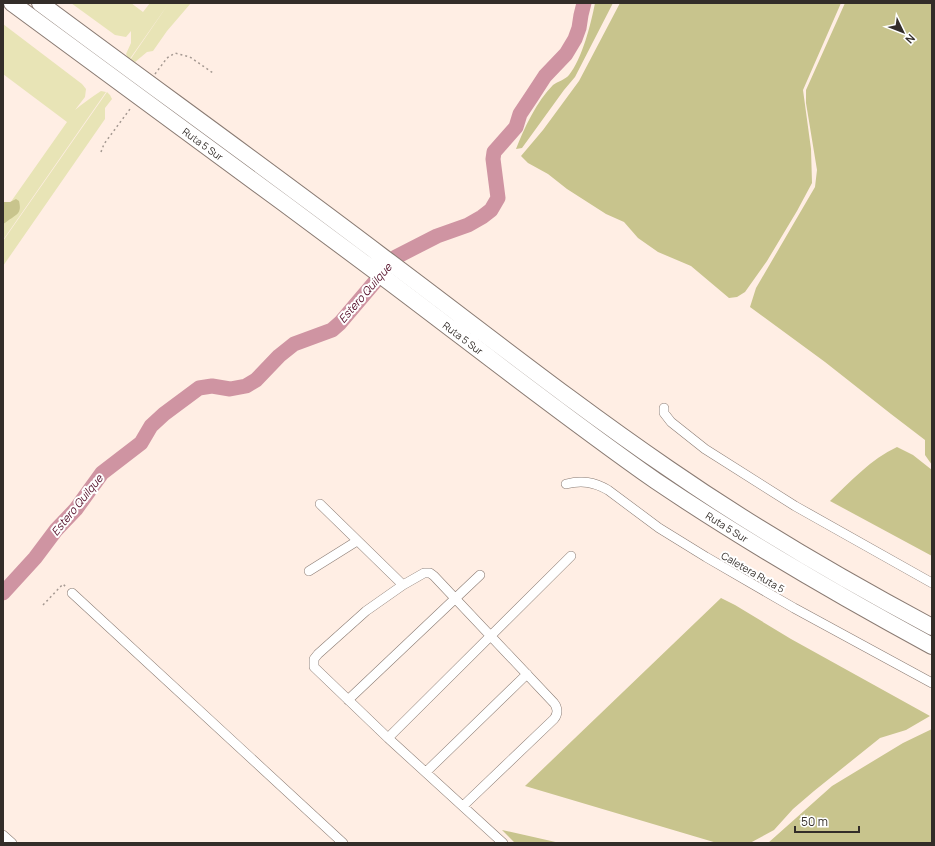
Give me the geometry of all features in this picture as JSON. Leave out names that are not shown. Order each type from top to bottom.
[{"type":"highway","name":"Ruta 5 Sur","points":[[12,3],[391,283],[590,433],[679,496],[810,578],[932,646]]},
{"type":"highway","name":"Ruta 5 Sur","points":[[40,3],[383,257],[589,412],[671,471],[749,522],[811,559],[932,627]]},
{"type":"street","points":[[664,408],[670,422],[691,440],[710,453],[794,506],[932,583]]},
{"type":"street","name":"Caletera Ruta 5","points":[[566,484],[582,481],[592,482],[608,490],[659,528],[746,581],[932,683]]},
{"type":"street","points":[[320,504],[403,585]]},
{"type":"street","points":[[309,571],[357,541]]},
{"type":"street","points":[[388,738],[571,556]]},
{"type":"street","points":[[463,806],[554,720],[557,715],[557,708],[456,598],[434,576],[430,573],[424,573],[403,585],[360,617],[318,654],[314,659],[314,664],[316,669],[388,738],[503,843]]},
{"type":"street","points":[[348,700],[480,575]]},
{"type":"street","points":[[72,593],[343,843]]},
{"type":"street","points":[[426,772],[527,674]]},
{"type":"street","points":[[3,835],[12,843]]},
{"type":"path","points":[[153,76],[167,58],[175,53],[182,53],[190,57],[214,73]]},
{"type":"path","points":[[101,152],[104,144],[130,109]]},
{"type":"path","points":[[43,605],[62,584],[72,593]]},
{"type":"shaded area","points":[[71,3],[131,3],[143,12],[150,3],[169,3],[129,60],[126,54],[131,43],[131,31],[126,37],[115,35]]},
{"type":"shaded area","points":[[169,3],[191,3],[167,31],[153,51],[147,52],[135,62],[130,60]]},
{"type":"shaded area","points":[[595,3],[613,3],[575,77],[522,148],[516,149],[536,107],[547,91],[557,82],[567,77],[574,68],[582,51]]},
{"type":"shaded area","points":[[620,3],[841,3],[803,90],[811,149],[812,183],[767,261],[745,292],[737,297],[729,298],[691,266],[658,252],[638,238],[624,222],[606,214],[567,189],[548,174],[528,163],[521,156],[543,130],[579,81]]},
{"type":"shaded area","points":[[845,3],[932,3],[932,465],[925,455],[925,440],[825,362],[750,307],[756,288],[815,187],[817,170],[806,103],[806,90]]},
{"type":"shaded area","points":[[3,24],[82,84],[86,89],[85,97],[75,110],[101,91],[106,92],[3,240],[3,213],[67,122],[3,74]]},
{"type":"shaded area","points":[[107,92],[112,99],[105,108],[105,119],[3,266],[3,241]]},
{"type":"shaded area","points":[[16,199],[19,201],[20,207],[18,213],[3,224],[3,202],[10,202]]},
{"type":"shaded area","points":[[897,447],[913,455],[932,470],[932,556],[830,501],[870,464]]},
{"type":"shaded area","points":[[721,598],[791,639],[930,716],[906,730],[880,738],[793,809],[774,830],[750,843],[717,843],[525,786]]},
{"type":"shaded area","points":[[932,729],[932,843],[768,843],[832,786],[903,743]]},
{"type":"shaded area","points":[[502,830],[560,843],[515,843]]},
{"type":"waterway","name":"Estero Quilque","points":[[3,593],[35,558],[56,530],[76,509],[102,473],[141,443],[151,426],[164,414],[199,388],[212,386],[230,389],[246,386],[256,380],[279,356],[294,344],[332,330],[340,323],[396,257],[437,236],[468,225],[491,210],[498,198],[493,159],[494,152],[516,127],[520,114],[545,76],[566,54],[575,39],[579,28],[584,3]]}]
